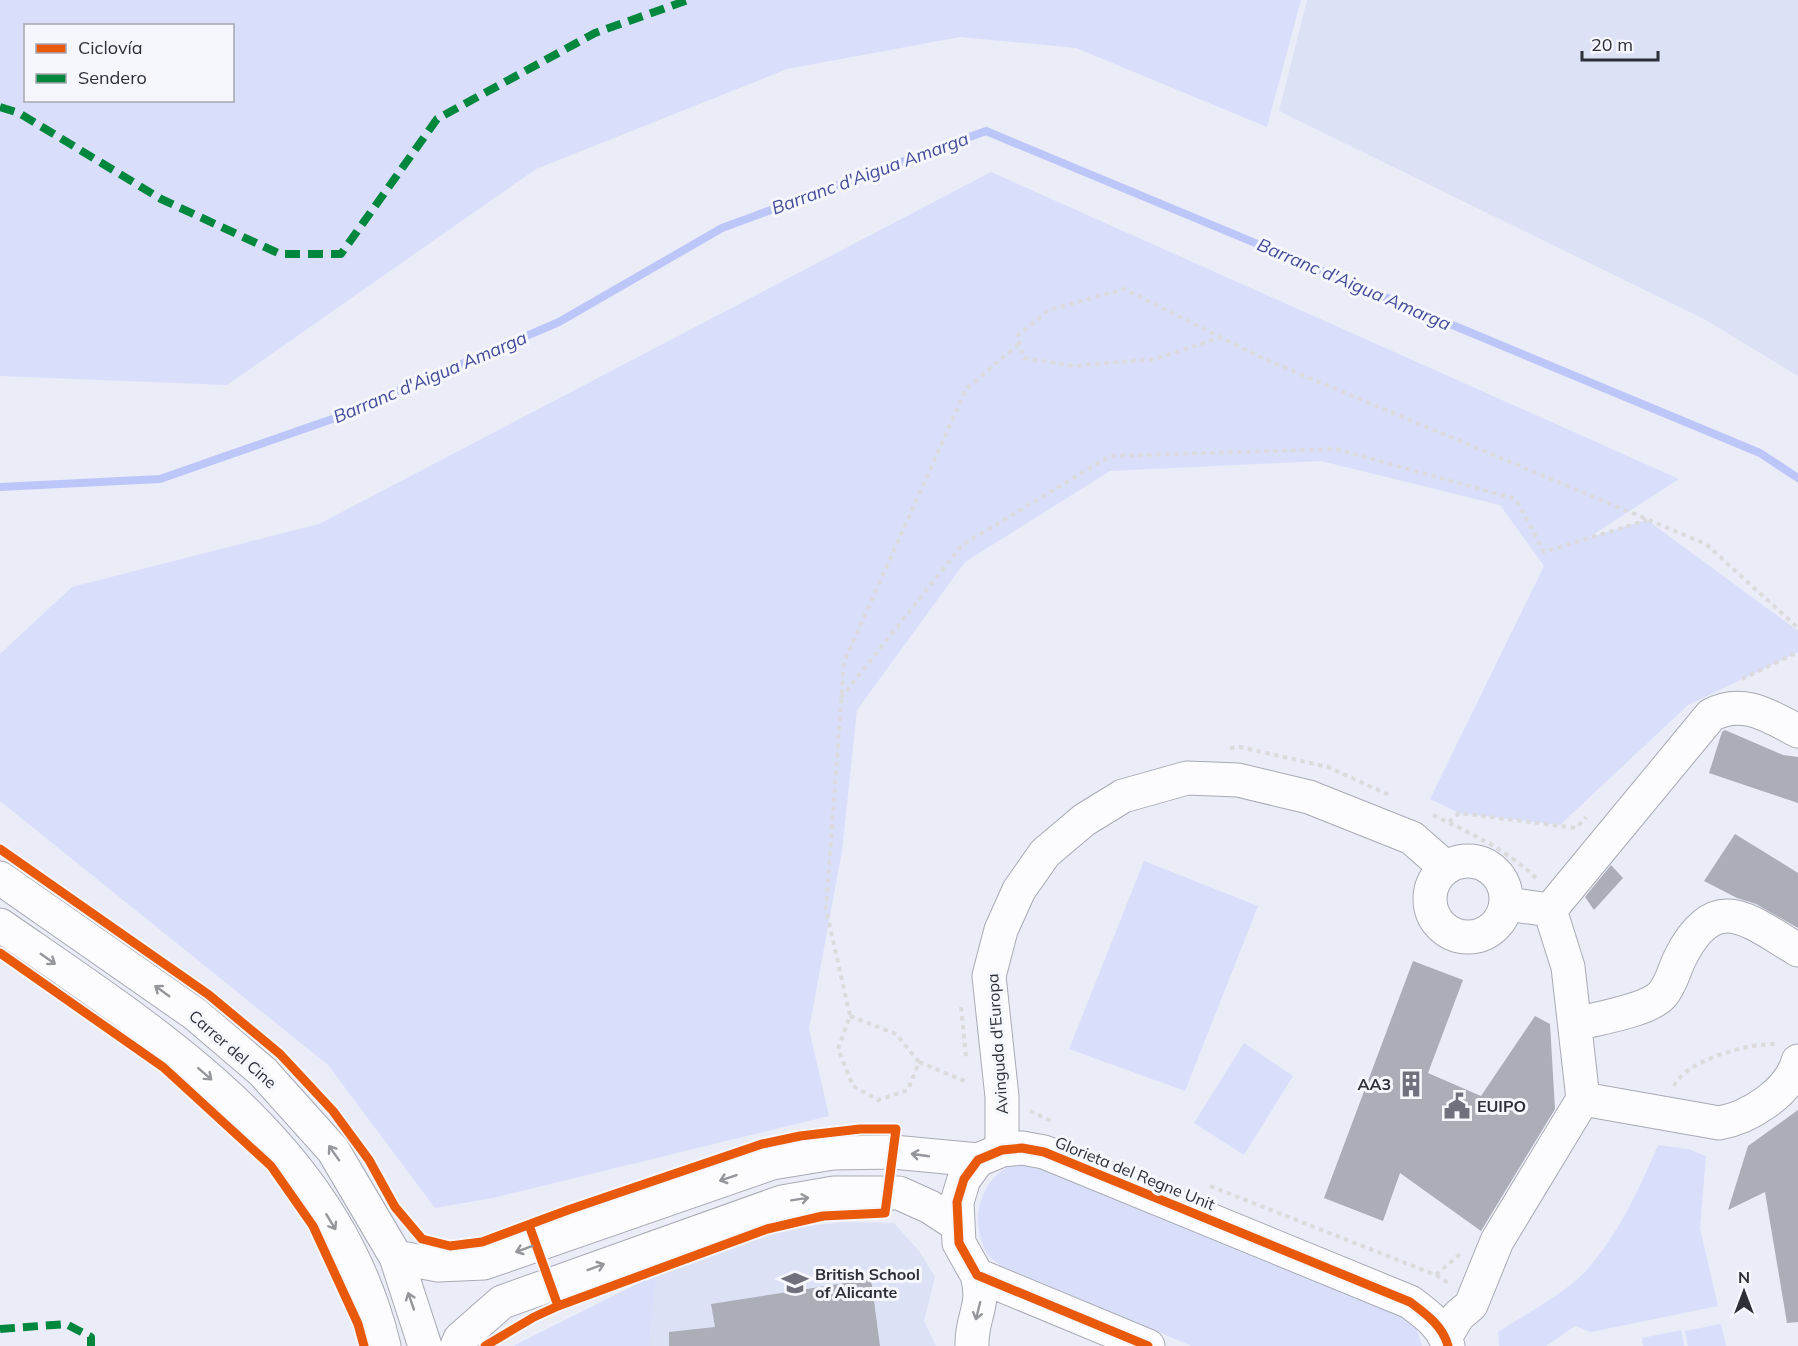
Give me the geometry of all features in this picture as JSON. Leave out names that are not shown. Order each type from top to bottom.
[{"type":"street","points":[[1554,905],[1711,715],[1726,707],[1746,708],[1798,731]]},
{"type":"street","name":"Avinguda d'Europa","points":[[990,1155],[1002,1097],[988,976],[1001,930],[1019,890],[1045,853],[1084,820],[1123,796],[1187,778],[1238,780],[1309,797],[1412,838],[1445,867]]},
{"type":"street","points":[[1462,861],[1480,862],[1495,872],[1505,886],[1506,904],[1498,924],[1479,936],[1458,937],[1439,926],[1430,906],[1431,884],[1445,867],[1462,861]]},
{"type":"street","name":"Carrer del Cine","points":[[0,878],[195,1014],[263,1072],[333,1150],[396,1257],[425,1346]]},
{"type":"street","points":[[1506,904],[1554,905]]},
{"type":"street","points":[[1447,1341],[1458,1316],[1471,1305],[1497,1240],[1583,1099],[1568,968],[1554,905]]},
{"type":"street","points":[[1576,1024],[1644,1006],[1661,996],[1672,981],[1679,959],[1697,929],[1727,914],[1746,918],[1798,950]]},
{"type":"street","points":[[0,925],[172,1046],[234,1099],[294,1164],[357,1265],[384,1346]]},
{"type":"street","points":[[1583,1099],[1719,1123],[1739,1119],[1770,1099],[1796,1070],[1791,1053]]},
{"type":"street","name":"Glorieta del Regne Unit","points":[[396,1257],[438,1265],[484,1263],[772,1162],[833,1153],[990,1155],[1022,1148],[1044,1152],[1410,1302],[1431,1318],[1447,1341]]},
{"type":"street","points":[[972,1346],[972,1330],[981,1293],[976,1275],[959,1243],[956,1224],[957,1202],[964,1179],[990,1155]]},
{"type":"street","points":[[457,1346],[460,1339],[502,1302],[782,1202],[834,1193],[899,1193],[930,1207],[956,1224]]},
{"type":"street","points":[[976,1275],[1148,1346]]},
{"type":"path","points":[[1222,337],[1155,359],[1073,366],[1024,358],[1017,336],[1049,310],[1125,289],[1222,337],[1262,358],[1706,544],[1798,628]]},
{"type":"path","points":[[919,1062],[908,1090],[878,1100],[853,1086],[838,1049],[850,1016],[826,909],[844,662],[966,389],[1020,342]]},
{"type":"path","points":[[841,699],[962,545],[1110,456],[1336,449],[1516,499],[1544,552],[1647,520]]},
{"type":"path","points":[[1738,681],[1798,652]]},
{"type":"path","points":[[1228,748],[1240,747],[1328,767],[1402,801]]},
{"type":"path","points":[[1449,822],[1459,813],[1576,828],[1592,810]]},
{"type":"path","points":[[1431,814],[1486,840],[1521,864],[1554,905]]},
{"type":"path","points":[[961,996],[960,1018],[966,1061]]},
{"type":"path","points":[[850,1016],[896,1034],[919,1062],[969,1083]]},
{"type":"path","points":[[1661,1114],[1678,1076],[1704,1062],[1734,1050],[1769,1044],[1791,1053]]},
{"type":"path","points":[[968,1072],[969,1083],[974,1092]]},
{"type":"path","points":[[1436,1275],[1468,1247]]},
{"type":"shaded area","points":[[0,0],[1301,0],[1267,127],[1076,48],[960,37],[787,69],[536,169],[227,385],[0,376]]},
{"type":"shaded area","points":[[1307,0],[1798,0],[1798,376],[1704,319],[1279,111]]},
{"type":"shaded area","points":[[991,172],[1679,479],[1588,538],[1647,520],[1798,631],[1798,652],[1688,705],[1560,825],[1459,813],[1430,799],[1544,566],[1500,505],[1321,461],[1110,471],[965,562],[857,710],[842,851],[809,1029],[829,1116],[493,1198],[435,1208],[328,1065],[0,801],[0,654],[72,587],[319,524]]},
{"type":"shaded area","points":[[1144,861],[1258,906],[1185,1091],[1069,1049]]},
{"type":"shaded area","points":[[1244,1043],[1293,1076],[1244,1155],[1194,1123]]},
{"type":"shaded area","points":[[1658,1145],[1688,1149],[1706,1156],[1700,1228],[1718,1306],[1591,1332],[1575,1326],[1546,1346],[1499,1346],[1498,1332],[1577,1280],[1597,1258],[1627,1212]]},
{"type":"shaded area","points":[[1026,1163],[1047,1165],[1370,1299],[1415,1324],[1422,1346],[1192,1346],[1001,1266],[988,1255],[982,1242],[978,1218],[980,1206],[983,1194],[998,1174],[1010,1166]]},
{"type":"shaded area","name":"British School of Alicante","points":[[842,1222],[894,1223],[919,1251],[935,1277],[924,1321],[936,1346],[649,1346],[657,1274],[778,1230]]},
{"type":"shaded area","points":[[657,1274],[649,1346],[514,1346],[515,1345]]},
{"type":"shaded area","points":[[1721,1324],[1726,1346],[1688,1346],[1685,1331]]},
{"type":"shaded area","points":[[1681,1330],[1684,1346],[1643,1346],[1642,1338]]},
{"type":"building","points":[[1725,730],[1783,755],[1798,757],[1798,803],[1709,773],[1722,732]]},
{"type":"building","points":[[1735,834],[1798,873],[1798,928],[1756,904],[1737,898],[1704,881]]},
{"type":"building","points":[[1611,865],[1623,878],[1594,910],[1585,897]]},
{"type":"building","name":"EUIPO","points":[[1413,961],[1463,980],[1428,1073],[1481,1096],[1535,1016],[1550,1024],[1555,1109],[1481,1231],[1400,1173],[1383,1221],[1324,1198]]},
{"type":"building","points":[[1798,1110],[1798,1322],[1787,1323],[1765,1192],[1728,1210],[1748,1146]]},
{"type":"building","points":[[871,1279],[880,1346],[669,1346],[669,1332],[715,1327],[711,1304]]},
{"type":"waterway","name":"Barranc d'Aigua Amarga","points":[[0,487],[160,479],[341,416],[559,322],[722,228],[986,131],[1760,453],[1798,478]]},
{"type":"marked path","points":[[0,107],[19,113],[161,199],[280,254],[341,254],[437,119],[595,33],[688,0]]},
{"type":"marked path","points":[[0,1329],[66,1324],[91,1337],[91,1346]]},
{"type":"cycle path","points":[[0,849],[209,995],[280,1054],[333,1111],[369,1160],[395,1207],[422,1239],[450,1246],[482,1242],[762,1144],[800,1136],[860,1129],[896,1129],[885,1213],[823,1216],[767,1229],[558,1306],[534,1317],[485,1346]]},
{"type":"cycle path","points":[[0,953],[163,1067],[271,1166],[313,1226],[358,1324],[364,1346]]},
{"type":"cycle path","points":[[1148,1346],[977,1275],[959,1243],[957,1202],[964,1179],[978,1160],[1002,1150],[1022,1148],[1044,1152],[1410,1302],[1438,1326],[1448,1346]]},
{"type":"cycle path","points":[[529,1225],[558,1306]]},
{"type":"place","name":"AA3","points":[[1411,1084]]},
{"type":"place","name":"EUIPO","points":[[1457,1106]]},
{"type":"place","name":"British School of Alicante","points":[[795,1283]]}]
